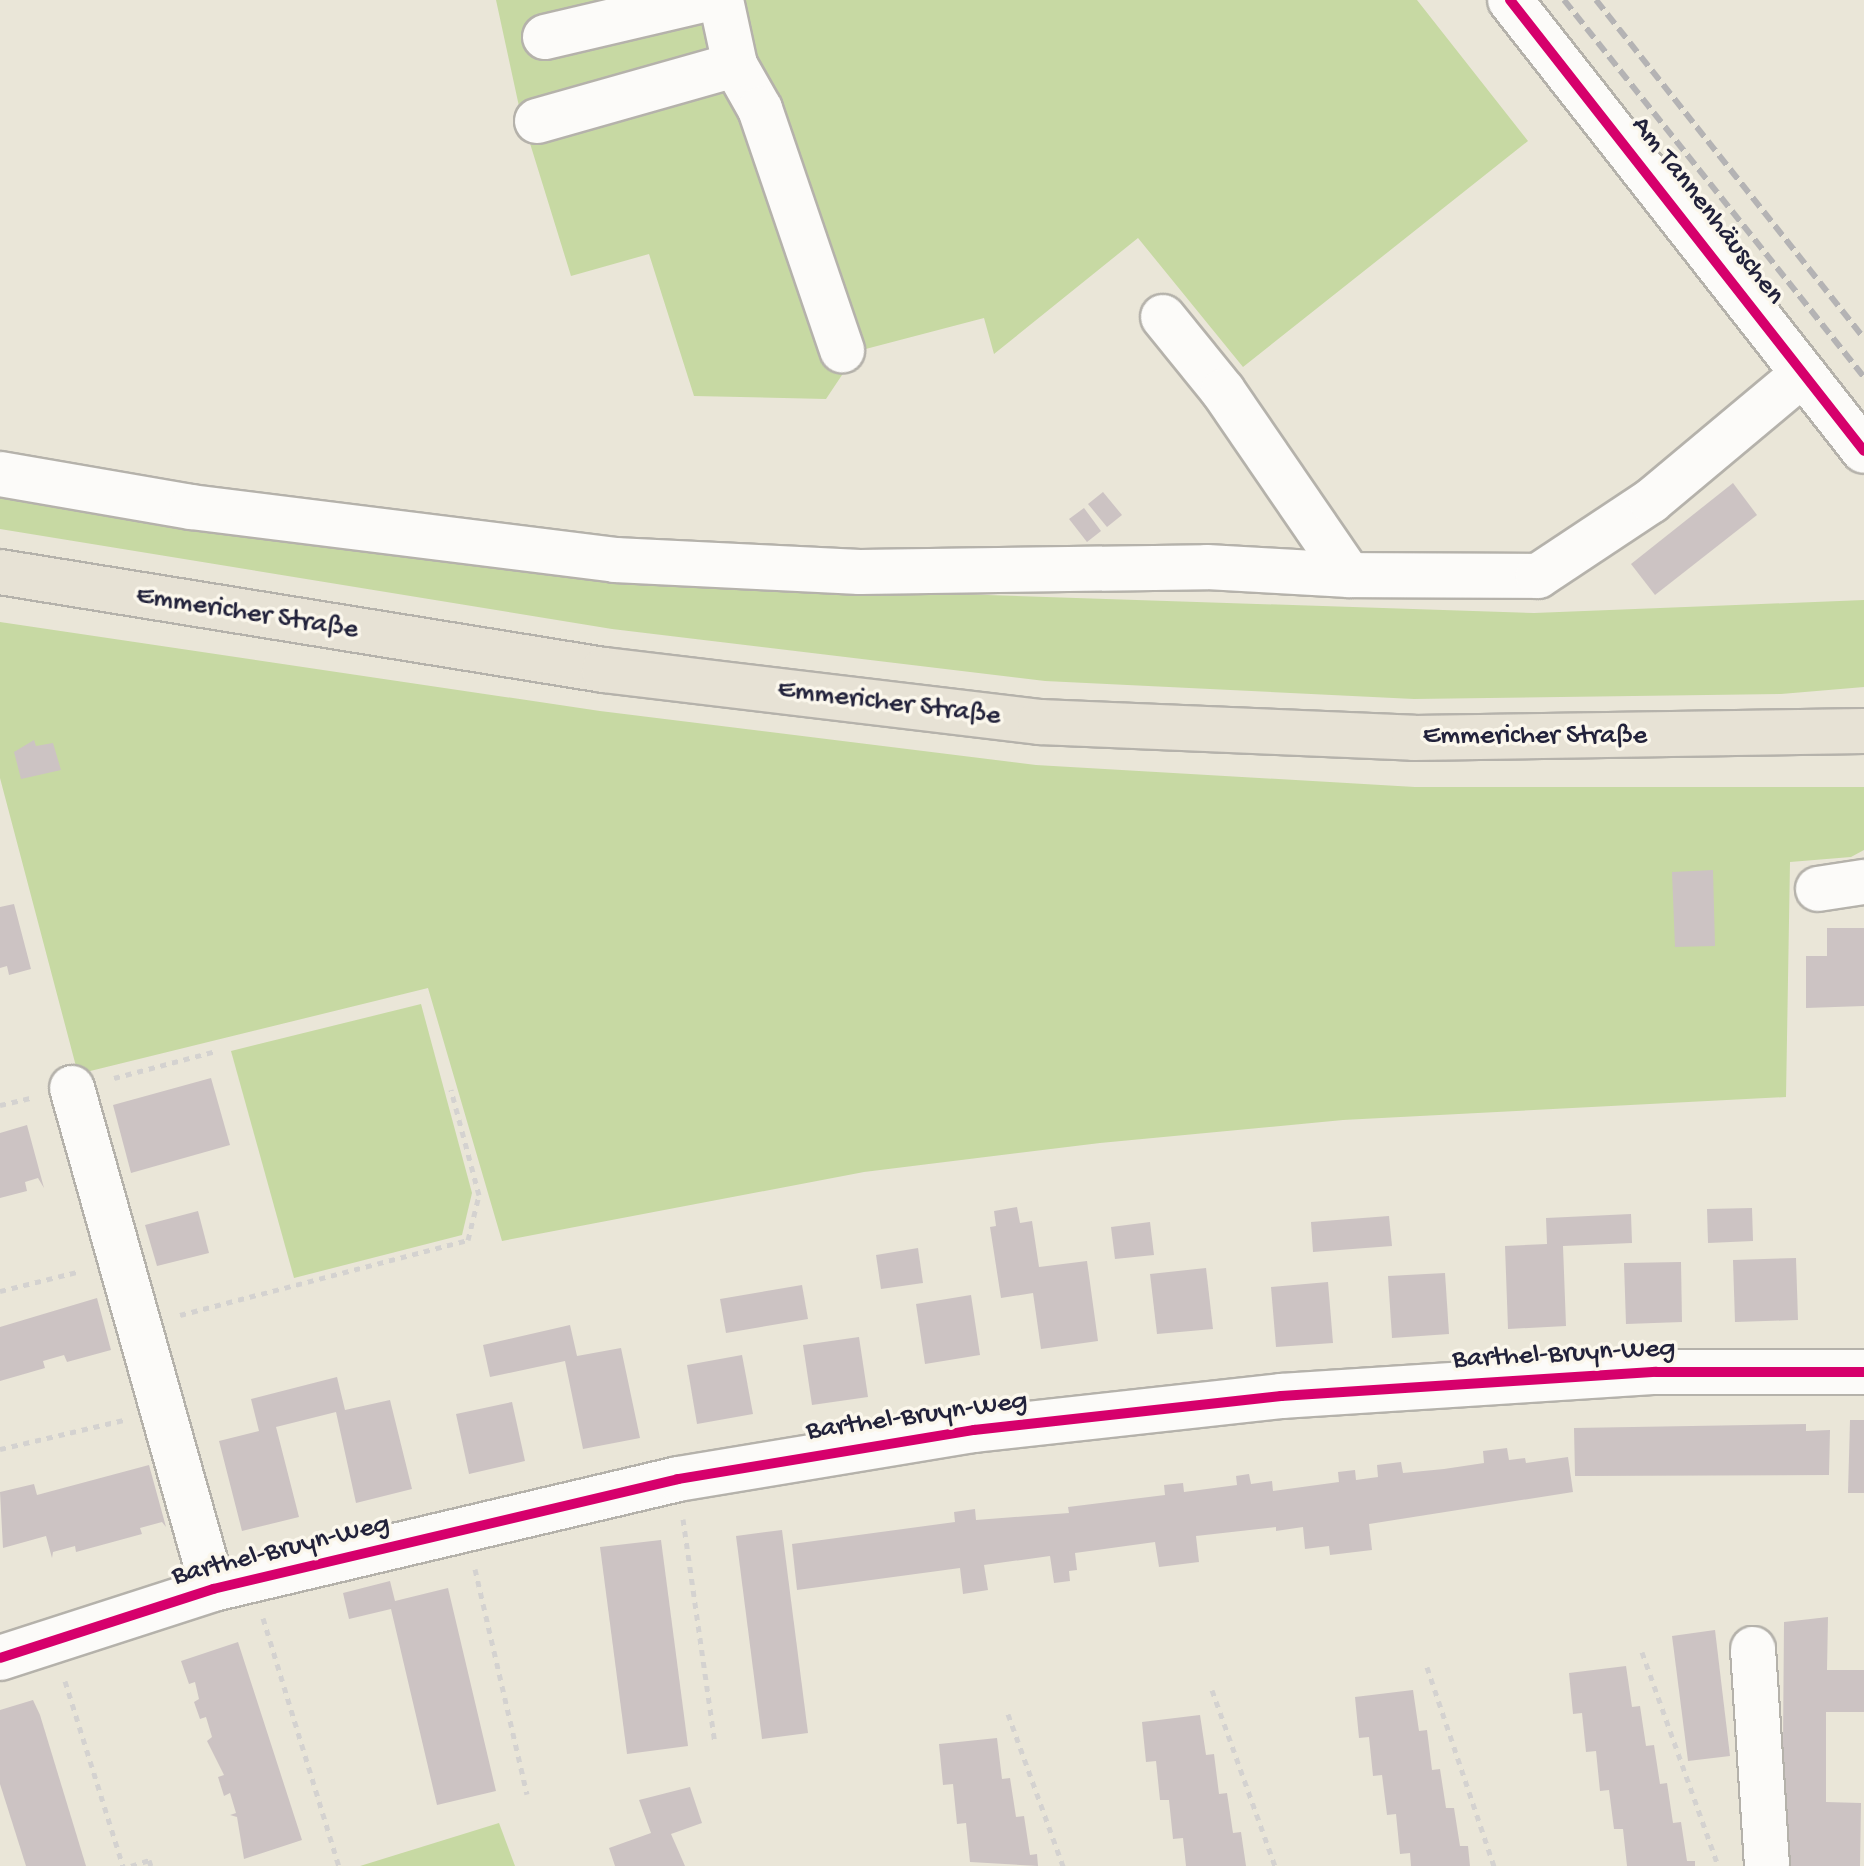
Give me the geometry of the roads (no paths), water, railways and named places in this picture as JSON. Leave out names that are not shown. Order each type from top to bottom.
[{"type":"main road","name":"Emmericher Straße","points":[[0,572],[604,670],[1040,722],[1414,738],[1786,736],[1864,731]]},
{"type":"street","points":[[545,37],[703,0]]},
{"type":"street","points":[[721,0],[735,65],[760,109],[842,350]]},
{"type":"street","name":"Am Tannenhäuschen","points":[[1510,0],[1864,451]]},
{"type":"street","points":[[537,121],[735,65]]},
{"type":"street","points":[[1163,317],[1223,391],[1349,575]]},
{"type":"street","points":[[0,474],[191,507],[615,560],[860,572],[1207,567],[1349,575],[1538,576],[1651,501],[1803,374]]},
{"type":"street","points":[[1818,889],[1864,882]]},
{"type":"street","points":[[72,1088],[163,1411],[232,1585]]},
{"type":"street","name":"Barthel-Bruyn-Weg","points":[[0,1658],[232,1585],[678,1479],[974,1430],[1281,1396],[1656,1372],[1864,1372]]},
{"type":"street","points":[[1753,1649],[1767,1866]]},
{"type":"railway","points":[[1564,0],[1864,377]]},
{"type":"railway","points":[[1596,0],[1864,338]]}]
